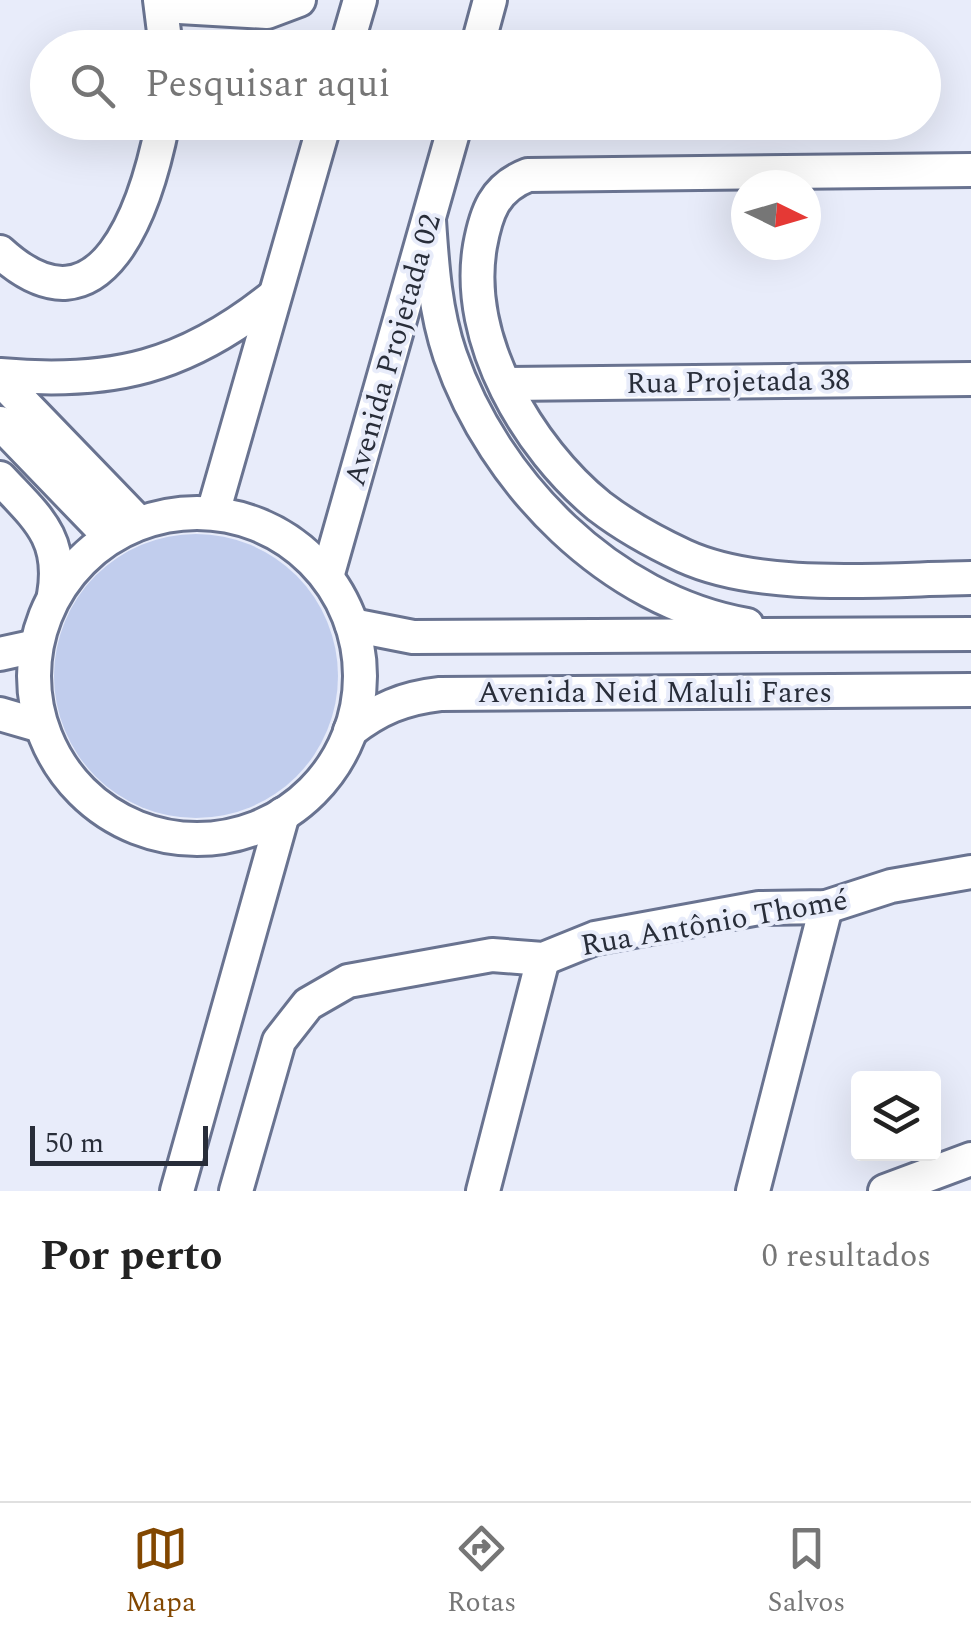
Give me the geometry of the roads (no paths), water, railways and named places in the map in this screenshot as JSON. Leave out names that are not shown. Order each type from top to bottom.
[{"type":"street","points":[[164,30],[161,3],[267,12],[299,0]]},
{"type":"street","points":[[351,30],[360,0]]},
{"type":"street","points":[[482,30],[490,0]]},
{"type":"street","points":[[0,252],[20,270],[51,282],[85,278],[104,267],[113,259],[137,212],[159,140]]},
{"type":"street","points":[[213,513],[320,140]]},
{"type":"street","name":"Avenida Projetada 02","points":[[327,577],[451,140]]},
{"type":"street","points":[[971,170],[537,174],[519,178],[491,204],[484,222],[478,286],[486,334],[506,384],[540,441],[561,469],[598,505],[642,535],[689,558],[739,573],[791,580],[971,578]]},
{"type":"street","points":[[429,220],[434,288],[450,354],[476,416],[512,474],[558,524],[611,567],[670,600],[734,623],[800,635]]},
{"type":"street","points":[[0,377],[106,376],[152,366],[196,349],[238,326],[274,296]]},
{"type":"street","points":[[0,377],[124,530]]},
{"type":"street","name":"Rua Projetada 38","points":[[506,384],[971,379]]},
{"type":"street","points":[[0,423],[124,530]]},
{"type":"street","points":[[0,478],[44,525],[57,566],[54,595],[36,646],[33,673],[41,726],[66,774],[105,811],[154,834],[207,839],[259,827],[283,814],[323,779],[350,732],[359,678],[352,625],[327,577],[309,557],[264,526],[213,513],[186,512],[124,530],[88,553],[54,595]]},
{"type":"street","name":"Avenida Neid Maluli Fares","points":[[352,625],[413,636],[971,634]]},
{"type":"street","points":[[0,654],[36,646]]},
{"type":"street","name":"Avenida Neid Maluli Fares","points":[[350,732],[400,700],[440,694],[971,690]]},
{"type":"street","points":[[0,714],[41,726]]},
{"type":"street","points":[[177,1191],[283,814]]},
{"type":"street","name":"Rua Antônio Thomé","points":[[236,1191],[278,1041],[308,1004],[348,981],[492,955],[543,959],[595,938],[759,908],[826,907],[891,886],[971,872]]},
{"type":"street","points":[[753,1191],[826,907]]},
{"type":"street","points":[[483,1191],[543,959]]},
{"type":"street","points":[[885,1191],[971,1159]]}]
